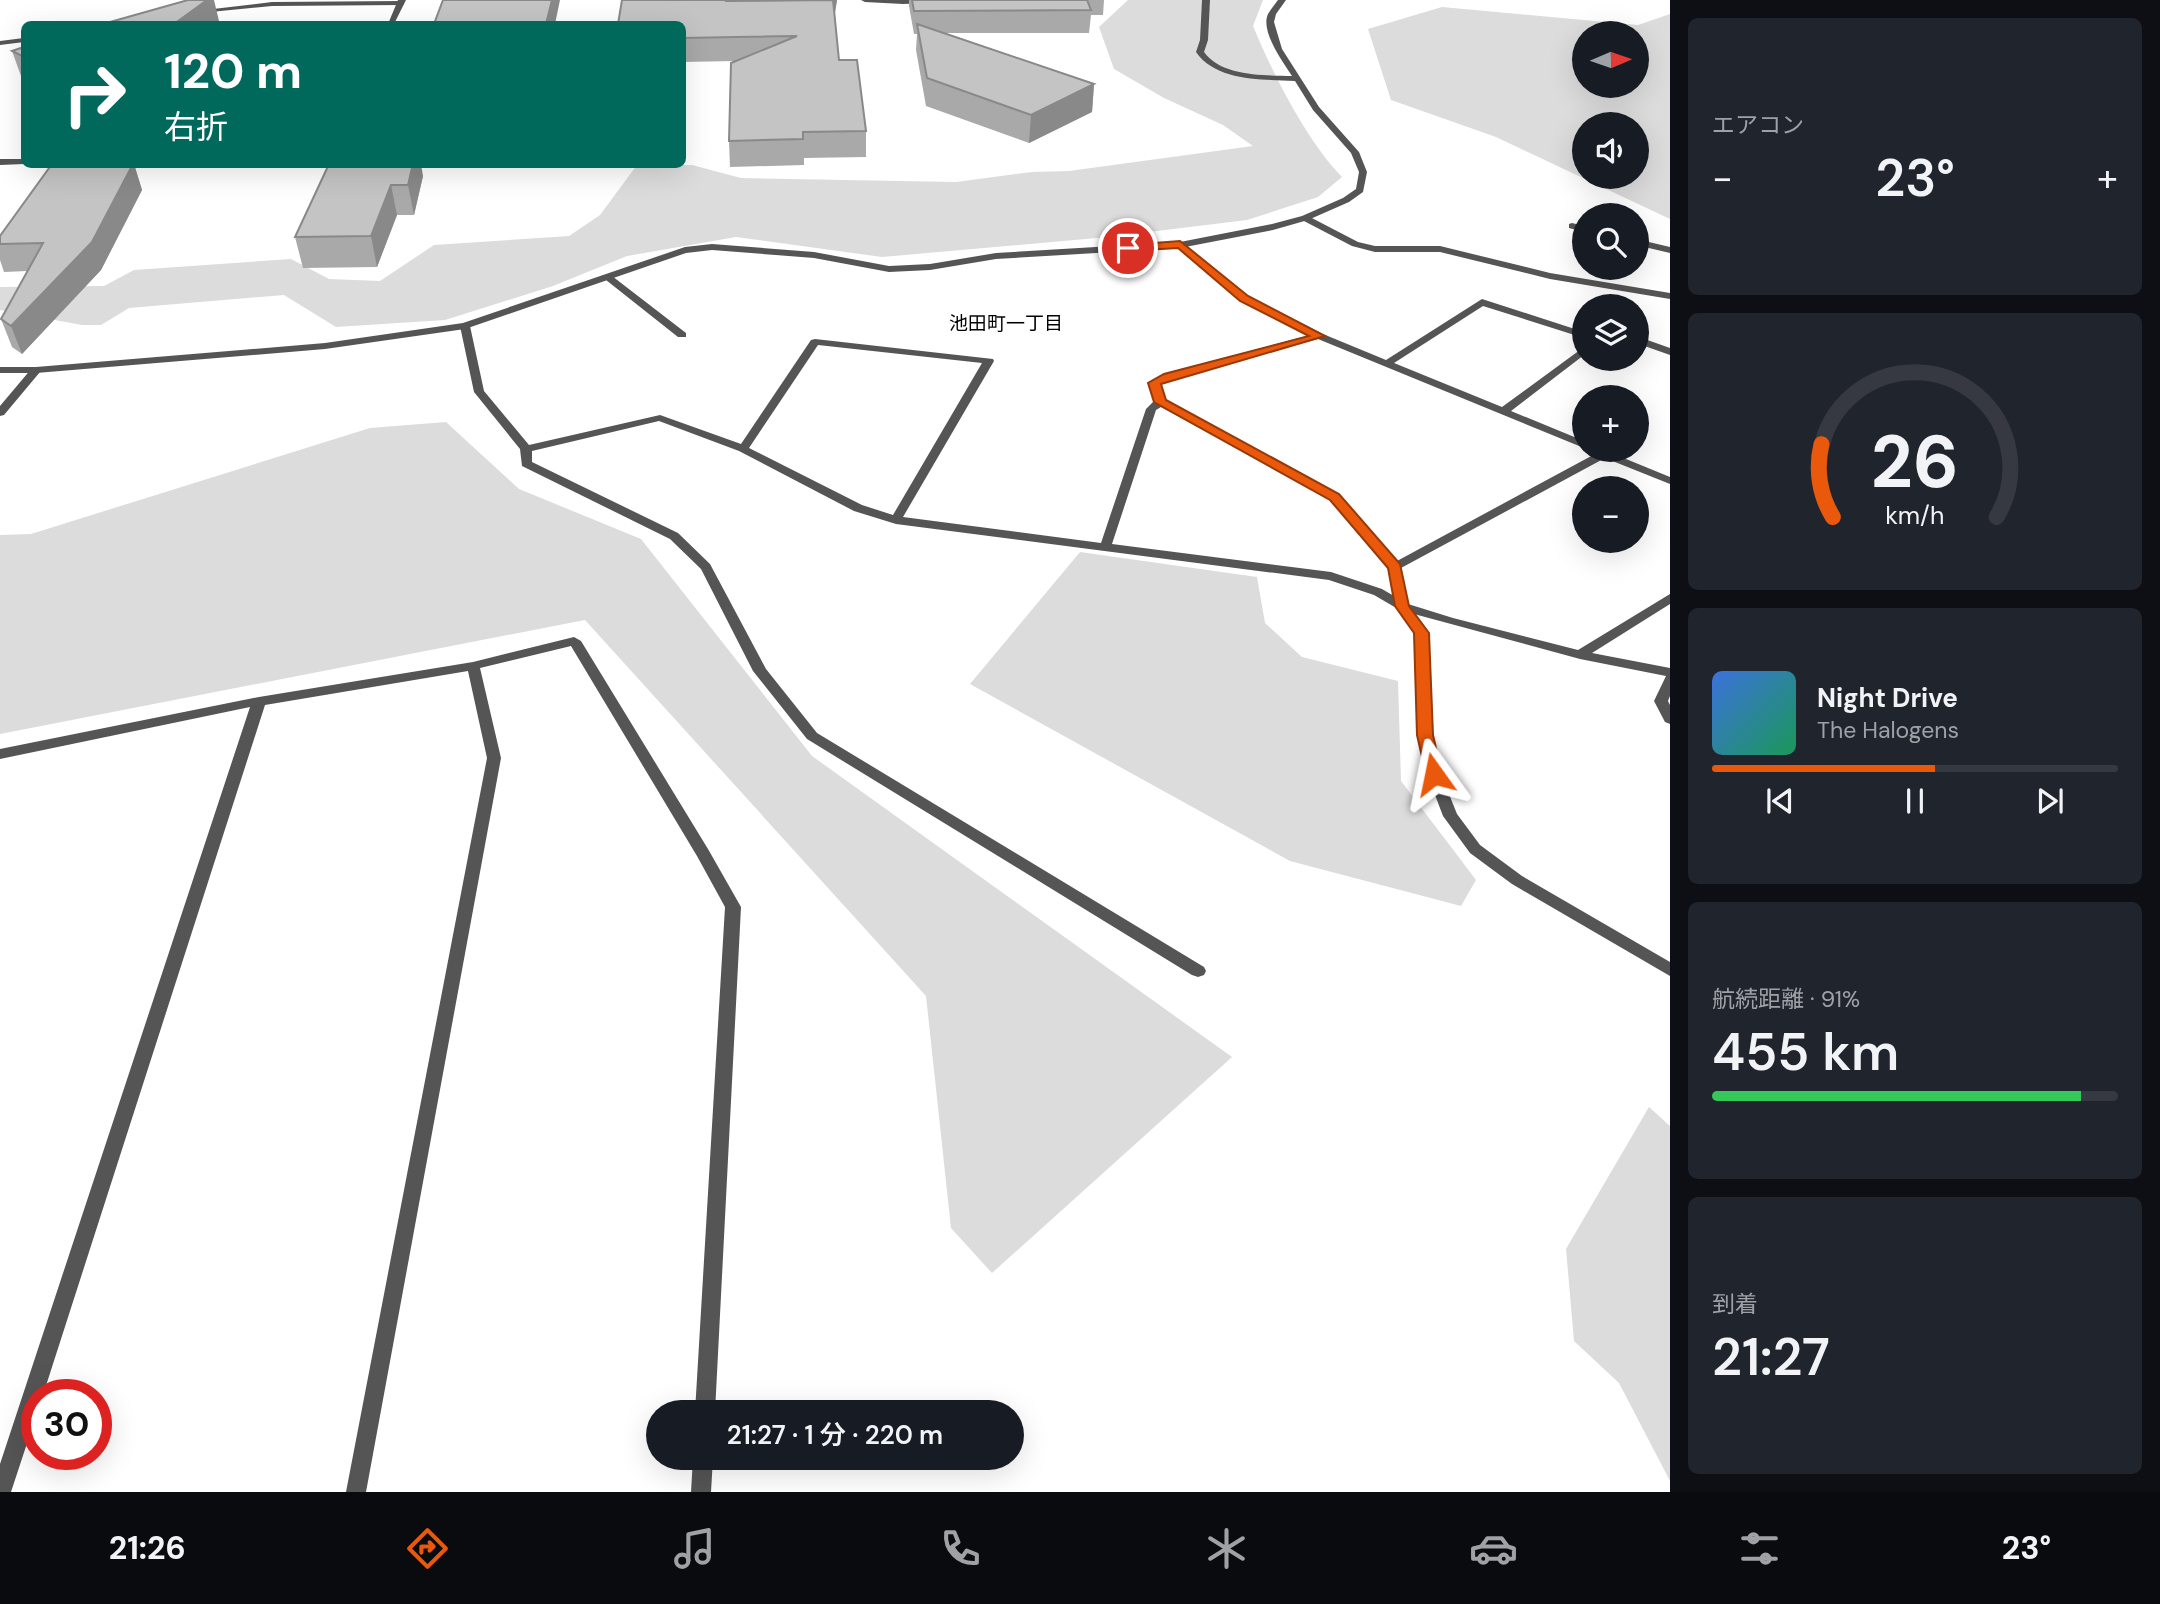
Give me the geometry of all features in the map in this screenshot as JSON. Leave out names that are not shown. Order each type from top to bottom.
[{"type":"street","points":[[865,0],[962,0]]},
{"type":"street","points":[[1206,0],[1204,40],[1200,52],[1203,60],[1213,67],[1237,72],[1295,79]]},
{"type":"street","points":[[0,369],[36,370],[325,346],[465,326],[609,278],[665,256],[685,250],[712,247],[814,255],[889,269],[930,267],[996,256],[1180,245],[1273,228],[1305,218],[1346,200],[1360,190],[1363,172],[1355,152],[1316,108],[1278,49],[1272,30],[1272,14],[1282,0]]},
{"type":"street","points":[[189,12],[272,4],[402,2],[392,21]]},
{"type":"street","points":[[0,43],[21,40]]},
{"type":"street","points":[[0,162],[21,162]]},
{"type":"street","points":[[1305,218],[1354,244],[1375,249],[1440,249],[1550,276],[1670,296]]},
{"type":"street","points":[[1180,245],[1244,298],[1319,336],[1572,441]]},
{"type":"street","points":[[1649,245],[1670,250]]},
{"type":"street","points":[[609,278],[682,335]]},
{"type":"street","points":[[1386,364],[1482,302],[1572,331]]},
{"type":"street","points":[[465,326],[479,392],[526,449],[526,464],[674,536],[706,567],[760,671],[812,736],[1198,971]]},
{"type":"street","points":[[1319,336],[1168,376],[1154,383],[1160,402],[1335,497],[1395,567],[1402,606],[1421,633],[1425,735],[1434,774],[1450,816],[1475,849],[1517,880],[1670,970]]},
{"type":"street","points":[[743,449],[815,342],[989,361],[896,520]]},
{"type":"street","points":[[1649,344],[1670,352]]},
{"type":"street","points":[[1503,412],[1572,359]]},
{"type":"street","points":[[0,412],[36,370]]},
{"type":"street","points":[[1105,548],[1151,409],[1160,402]]},
{"type":"street","points":[[526,449],[660,418],[743,449],[858,508],[896,520],[1331,576],[1378,592],[1402,606],[1580,655],[1670,672]]},
{"type":"street","points":[[1395,567],[1581,462]]},
{"type":"street","points":[[1623,462],[1670,481]]},
{"type":"street","points":[[1580,655],[1670,598]]},
{"type":"street","points":[[2,758],[259,701],[473,666],[574,641],[733,906],[706,1400]]},
{"type":"street","points":[[356,1492],[494,758],[473,666]]},
{"type":"street","points":[[1670,679],[1661,701],[1670,719]]},
{"type":"street","points":[[1,1492],[259,701]]},
{"type":"street","points":[[701,1492],[702,1470]]},
{"type":"shaded area","points":[[1128,0],[1263,0],[1253,26],[1261,45],[1303,126],[1342,177],[1318,197],[1247,220],[1108,237],[882,257],[736,237],[627,256],[553,286],[445,320],[336,327],[284,295],[129,308],[101,325],[82,325],[0,310],[0,287],[104,286],[134,270],[291,259],[329,279],[380,281],[434,245],[569,236],[600,215],[635,168],[686,168],[686,165],[692,165],[741,178],[956,182],[1032,172],[1069,171],[1253,146],[1223,125],[1164,98],[1114,69],[1099,27]]},
{"type":"shaded area","points":[[1442,7],[1594,21],[1572,21],[1572,98],[1649,98],[1649,21],[1670,14],[1670,219],[1649,209],[1649,203],[1636,203],[1606,189],[1649,189],[1649,112],[1572,112],[1572,173],[1496,137],[1391,100],[1368,29]]},
{"type":"shaded area","points":[[446,422],[519,489],[641,539],[812,756],[1232,1057],[992,1273],[951,1228],[926,996],[585,620],[0,734],[0,535],[31,534],[370,428]]},
{"type":"shaded area","points":[[1080,552],[1257,577],[1265,623],[1302,657],[1398,681],[1401,781],[1476,880],[1461,906],[1290,861],[970,684]]},
{"type":"shaded area","points":[[1649,1107],[1670,1126],[1670,1481],[1619,1383],[1574,1341],[1566,1249]]},
{"type":"building","points":[[188,0],[207,0],[178,21],[114,21]]},
{"type":"building","points":[[443,0],[552,0],[547,21],[435,21]]},
{"type":"building","points":[[622,0],[833,0],[839,60],[857,60],[866,131],[803,132],[803,139],[729,141],[731,63],[797,36],[686,38],[686,21],[618,21]]},
{"type":"building","points":[[912,0],[1087,0],[1091,10],[914,11]]},
{"type":"building","points":[[917,24],[1094,84],[1031,115],[927,78]]},
{"type":"building","points":[[21,48],[21,56],[12,51]]},
{"type":"building","points":[[49,168],[131,168],[92,242],[11,326],[1,319],[43,243],[0,244],[0,236]]},
{"type":"building","points":[[327,168],[412,168],[408,185],[391,185],[371,236],[295,237]]},
{"type":"district","name":"池田町一丁目","points":[[1006,323]]},
{"type":"route","points":[[1128,248],[1180,245],[1244,298],[1319,336],[1168,376],[1154,383],[1160,402],[1335,497],[1395,567],[1402,606],[1421,633],[1425,735],[1434,774]]}]
